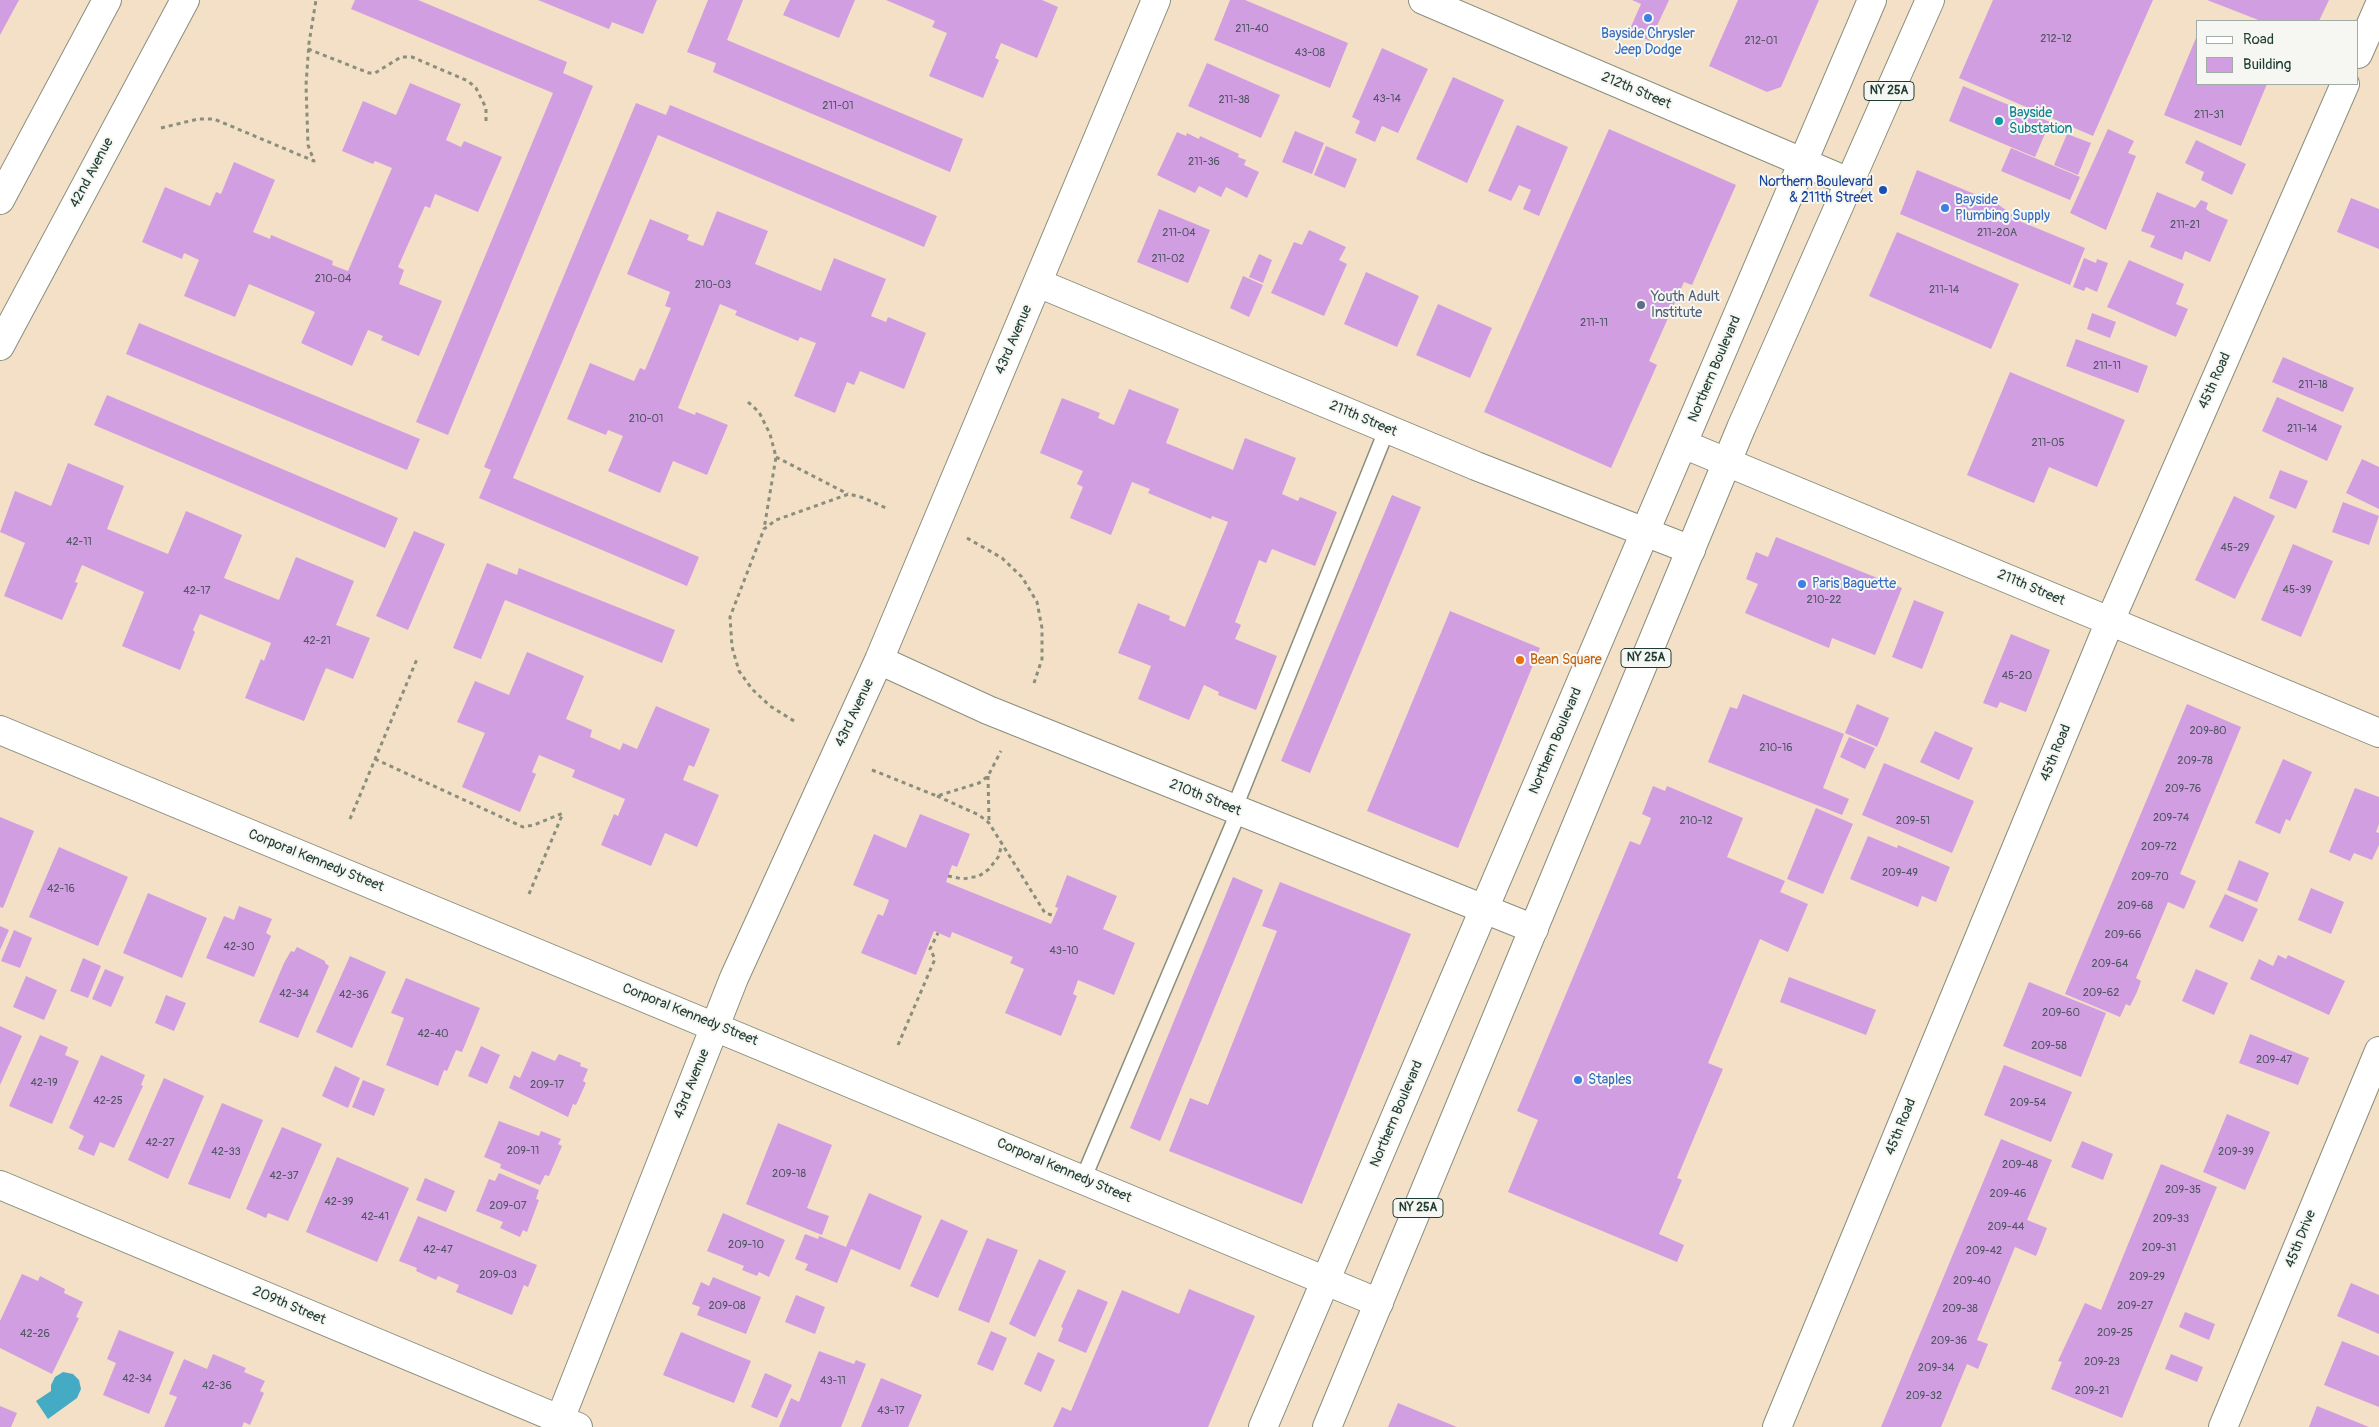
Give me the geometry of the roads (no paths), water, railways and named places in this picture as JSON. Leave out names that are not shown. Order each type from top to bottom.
[{"type":"street","points":[[0,200],[107,0]]},
{"type":"street","name":"42nd Avenue","points":[[0,346],[185,0]]},
{"type":"street","name":"43rd Avenue","points":[[565,1425],[696,1070],[716,1026],[734,978],[879,660],[1156,0]]},
{"type":"street","name":"212th Street","points":[[1423,0],[1849,182]]},
{"type":"street","name":"Northern Boulevard","points":[[1263,1427],[1872,0]]},
{"type":"street","name":"NY 25A","points":[[1327,1427],[1728,462],[1930,0]]},
{"type":"street","points":[[2359,52],[2379,6]]},
{"type":"street","name":"45th Road","points":[[1777,1427],[2110,622],[2345,85]]},
{"type":"street","name":"211th Street","points":[[1038,283],[1387,429],[1691,550]]},
{"type":"street","name":"211th Street","points":[[1683,444],[2379,733]]},
{"type":"street","name":"210th Street","points":[[879,660],[988,710],[1534,929]]},
{"type":"street","name":"Corporal Kennedy Street","points":[[0,730],[1379,1303]]},
{"type":"street","name":"45th Drive","points":[[2223,1427],[2379,1051]]},
{"type":"street","name":"209th Street","points":[[0,1185],[565,1425]]},
{"type":"lane","points":[[1083,1179],[1236,810],[1387,429]]},
{"type":"water","points":[[63,1372],[73,1374],[79,1380],[81,1389],[77,1398],[48,1419],[36,1401],[51,1391],[51,1385],[55,1377]]},
{"type":"place","name":"Bayside Chrysler Jeep Dodge","points":[[1648,18]]},
{"type":"place","name":"Bayside Substation","points":[[1999,121]]},
{"type":"place","name":"Northern Boulevard & 211th Street","points":[[1883,190]]},
{"type":"place","name":"Bayside Plumbing Supply","points":[[1945,208]]},
{"type":"place","name":"Youth Adult Institute","points":[[1641,305]]},
{"type":"place","name":"Paris Baguette","points":[[1802,584]]},
{"type":"place","name":"Bean Square","points":[[1520,660]]},
{"type":"place","name":"Staples","points":[[1578,1080]]}]
